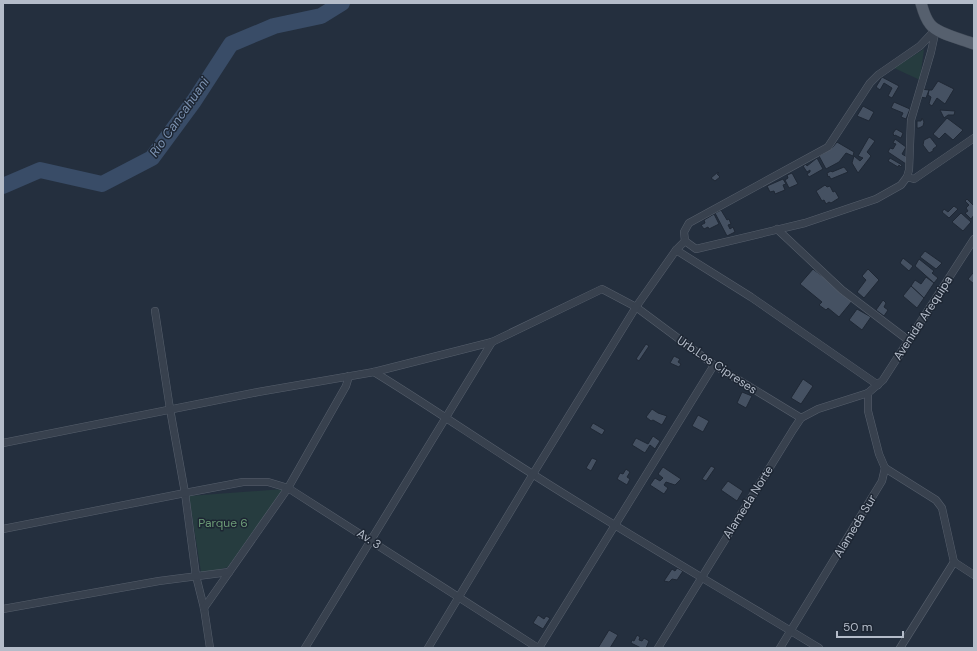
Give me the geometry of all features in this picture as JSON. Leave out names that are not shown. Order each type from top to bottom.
[{"type":"main road","points":[[921,3],[930,24],[936,29],[974,44]]},
{"type":"street","points":[[936,29],[931,52],[911,120],[909,170],[907,177],[901,185],[876,199],[805,222],[696,249],[685,241],[684,232],[689,223],[828,146],[870,83],[878,75],[920,46],[936,29]]},
{"type":"street","points":[[907,177],[914,179],[974,138]]},
{"type":"street","points":[[777,229],[842,290],[908,340]]},
{"type":"street","name":"Avenida Arequipa","points":[[868,393],[883,380],[974,239]]},
{"type":"street","points":[[428,648],[532,474],[636,307],[676,250],[685,241]]},
{"type":"street","points":[[676,250],[751,297],[878,385]]},
{"type":"street","name":"Urb.Los Cipreses","points":[[492,342],[602,289],[636,307],[714,365],[801,418]]},
{"type":"street","points":[[155,311],[185,493],[196,576],[204,608],[210,648]]},
{"type":"street","points":[[3,443],[258,392],[374,372],[492,342]]},
{"type":"street","points":[[305,648],[492,342]]},
{"type":"street","points":[[538,648],[714,365]]},
{"type":"street","points":[[374,372],[615,526],[819,648]]},
{"type":"street","points":[[204,608],[288,488],[346,386],[349,376]]},
{"type":"street","points":[[868,393],[868,411],[879,454],[885,468],[936,500],[942,508],[954,562],[974,575]]},
{"type":"street","name":"Alameda Norte","points":[[658,648],[801,418],[818,409],[868,393]]},
{"type":"street","name":"Alameda Sur","points":[[780,648],[882,481],[885,468]]},
{"type":"street","name":"Av. 3","points":[[3,529],[243,482],[268,482],[288,488],[538,648]]},
{"type":"street","points":[[900,648],[954,562]]},
{"type":"street","points":[[3,609],[159,581],[229,572]]},
{"type":"green space","points":[[924,49],[920,80],[894,68]]},
{"type":"green space","name":"Parque 6","points":[[283,489],[228,567],[196,576],[201,572],[189,496]]},
{"type":"building","points":[[882,77],[899,86],[892,98],[888,96],[892,88],[884,83],[880,90],[876,87]]},
{"type":"building","points":[[938,81],[954,89],[945,104],[937,98],[932,106],[929,104],[931,97],[928,95],[929,90],[932,90]]},
{"type":"building","points":[[921,89],[929,90],[926,98],[920,97]]},
{"type":"building","points":[[894,102],[910,109],[906,119],[901,117],[903,113],[891,108]]},
{"type":"building","points":[[863,106],[874,112],[869,121],[857,116]]},
{"type":"building","points":[[940,110],[955,111],[954,115],[948,115],[944,118]]},
{"type":"building","points":[[922,118],[924,122],[923,126],[917,128],[917,121],[921,121]]},
{"type":"building","points":[[947,118],[963,130],[953,140],[945,133],[939,139],[933,134]]},
{"type":"building","points":[[896,129],[903,133],[901,138],[895,135],[894,136],[893,133]]},
{"type":"building","points":[[869,137],[875,141],[867,152],[871,156],[858,173],[852,163],[854,156],[860,161],[863,158],[858,156]]},
{"type":"building","points":[[930,137],[937,146],[929,153],[923,145],[924,140]]},
{"type":"building","points":[[895,139],[906,147],[902,154],[907,157],[906,164],[888,152],[890,148],[893,149],[896,144],[893,143]]},
{"type":"building","points":[[837,142],[854,152],[853,156],[846,153],[839,162],[826,169],[819,156],[832,148]]},
{"type":"building","points":[[817,158],[823,169],[809,177],[807,174],[810,170],[807,172],[803,166],[806,164],[807,166]]},
{"type":"building","points":[[890,158],[902,165],[901,167],[899,165],[898,167],[888,161]]},
{"type":"building","points":[[844,167],[848,172],[831,179],[829,176],[828,177],[827,173]]},
{"type":"building","points":[[718,172],[719,173],[717,174],[720,177],[715,181],[711,178]]},
{"type":"building","points":[[792,173],[798,184],[789,188],[785,180],[788,178],[787,175]]},
{"type":"building","points":[[783,179],[786,184],[783,185],[785,190],[775,194],[774,191],[770,192],[767,186]]},
{"type":"building","points":[[825,185],[827,187],[830,186],[839,198],[826,204],[824,200],[822,201],[816,191]]},
{"type":"building","points":[[967,199],[974,206],[974,215],[971,219],[965,213],[968,211],[966,208],[969,205],[965,201]]},
{"type":"building","points":[[954,206],[958,209],[949,218],[942,212],[944,209],[948,212]]},
{"type":"building","points":[[721,210],[727,220],[729,219],[731,224],[728,225],[730,229],[733,227],[735,232],[727,236],[715,213]]},
{"type":"building","points":[[961,213],[971,222],[963,231],[952,222]]},
{"type":"building","points":[[714,214],[719,224],[709,229],[708,227],[704,229],[701,225],[705,223],[704,220]]},
{"type":"building","points":[[925,251],[942,263],[936,269],[920,257]]},
{"type":"building","points":[[903,258],[913,266],[909,271],[900,263]]},
{"type":"building","points":[[919,259],[934,271],[932,273],[938,278],[934,283],[915,266]]},
{"type":"building","points":[[813,269],[853,300],[839,317],[828,308],[826,310],[819,305],[822,302],[800,284]]},
{"type":"building","points":[[868,269],[879,280],[864,298],[857,292],[866,280],[862,276]]},
{"type":"building","points":[[973,273],[974,274],[974,284],[968,279]]},
{"type":"building","points":[[926,277],[934,283],[924,298],[911,286],[915,280],[921,284]]},
{"type":"building","points":[[911,286],[924,298],[917,308],[903,296]]},
{"type":"building","points":[[883,300],[886,303],[884,307],[888,310],[884,316],[876,310]]},
{"type":"building","points":[[857,309],[871,317],[862,330],[849,320]]},
{"type":"building","points":[[646,344],[649,346],[639,361],[636,359]]},
{"type":"building","points":[[674,356],[680,359],[678,362],[681,364],[679,367],[670,363]]},
{"type":"building","points":[[803,379],[813,386],[801,404],[791,398]]},
{"type":"building","points":[[742,392],[752,396],[746,408],[737,403]]},
{"type":"building","points":[[652,409],[667,416],[662,425],[653,420],[651,421],[646,417]]},
{"type":"building","points":[[698,415],[709,421],[703,432],[692,426]]},
{"type":"building","points":[[593,423],[605,430],[602,435],[590,428]]},
{"type":"building","points":[[653,436],[660,441],[655,449],[650,445],[645,453],[632,445],[636,438],[648,444]]},
{"type":"building","points":[[592,458],[597,460],[591,471],[586,468]]},
{"type":"building","points":[[711,466],[715,468],[706,481],[702,479]]},
{"type":"building","points":[[663,467],[681,479],[675,485],[666,482],[664,485],[668,488],[664,494],[650,485],[655,478],[660,481],[663,478],[658,474]]},
{"type":"building","points":[[626,469],[630,472],[627,477],[630,479],[627,485],[617,479],[620,473],[623,474]]},
{"type":"building","points":[[728,481],[743,491],[737,501],[721,490]]},
{"type":"building","points":[[677,568],[683,571],[677,580],[672,579],[669,582],[664,581],[672,569],[675,571]]},
{"type":"building","points":[[538,615],[544,619],[546,616],[550,618],[543,629],[533,623]]},
{"type":"building","points":[[609,630],[618,635],[610,648],[598,648]]},
{"type":"building","points":[[637,635],[640,637],[639,640],[642,641],[644,638],[649,641],[646,648],[641,648],[631,643]]},
{"type":"waterway","name":"Río Cancahuani","points":[[3,186],[40,170],[102,184],[152,158],[194,101],[231,44],[274,26],[321,16],[342,3]]}]
